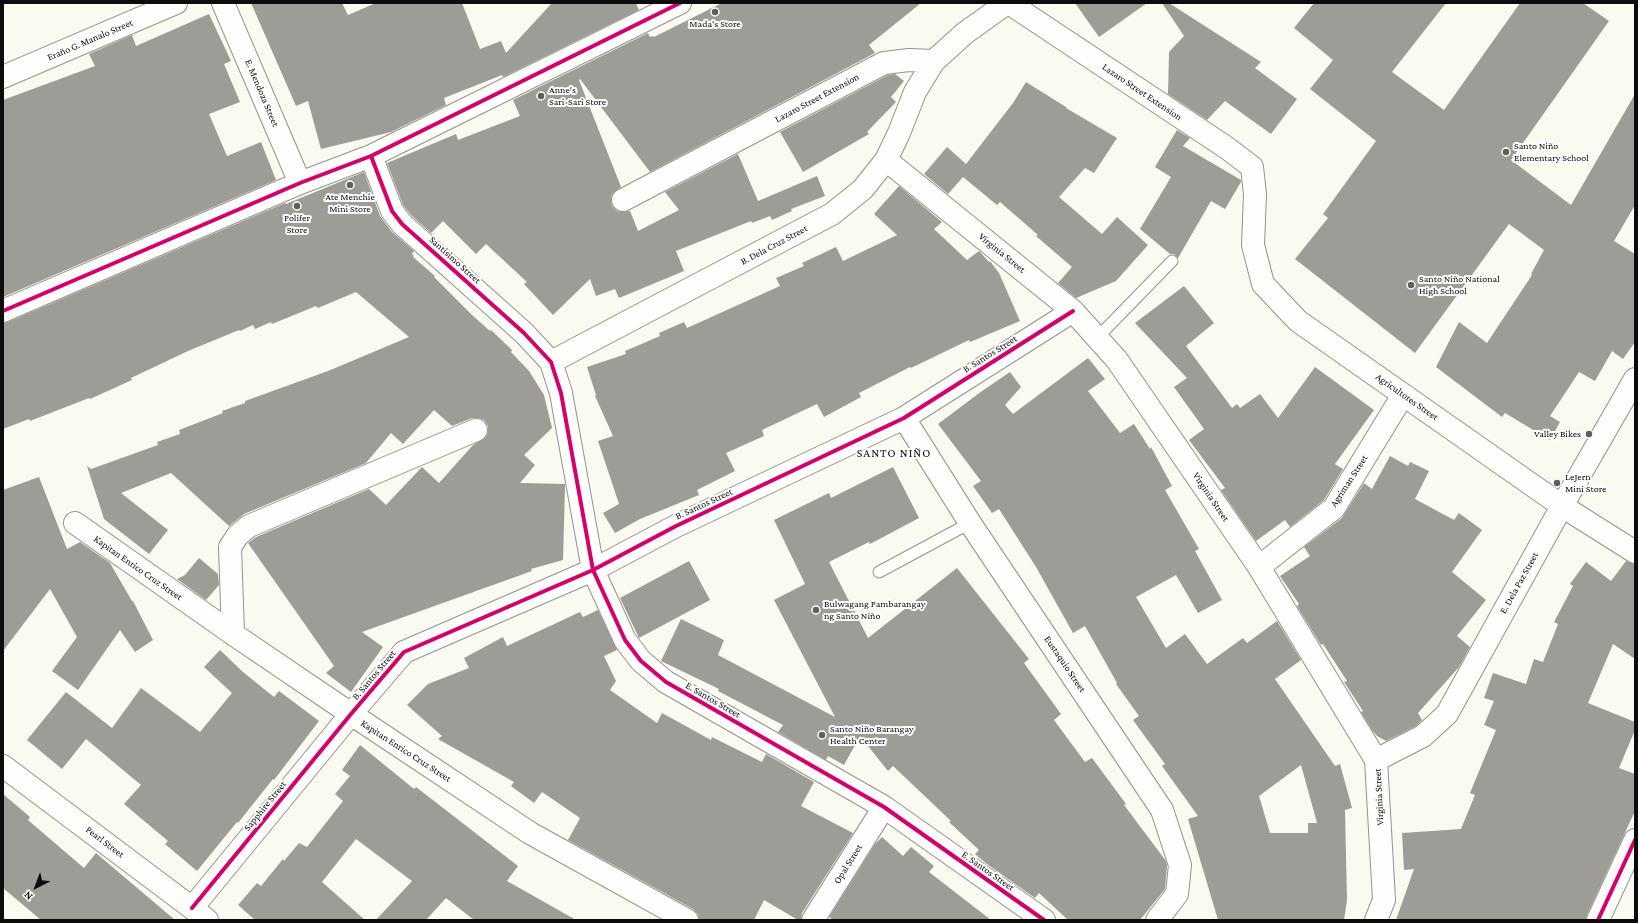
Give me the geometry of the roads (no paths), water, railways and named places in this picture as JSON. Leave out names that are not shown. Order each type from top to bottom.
[{"type":"street","name":"Eraño G. Manalo Street","points":[[3,77],[176,3]]},
{"type":"street","name":"E. Mendoza Street","points":[[223,3],[300,183]]},
{"type":"street","points":[[3,311],[300,183],[371,156],[680,3]]},
{"type":"street","name":"Lazaro Street Extension","points":[[623,200],[884,63],[909,60],[934,62],[965,33],[1008,3],[1227,148],[1252,167],[1255,194]]},
{"type":"street","name":"B. Dela Cruz Street","points":[[551,362],[832,214],[862,189],[886,160],[899,133],[915,92],[934,62]]},
{"type":"street","name":"Santisimo Street","points":[[371,156],[392,211],[402,224],[524,333],[551,362]]},
{"type":"street","name":"Virginia Street","points":[[886,160],[1073,311],[1117,360],[1259,567],[1376,760],[1384,900],[1376,920]]},
{"type":"street","name":"Agricultores Street","points":[[1255,194],[1253,245],[1263,284],[1298,321],[1562,506],[1635,552]]},
{"type":"street","name":"B. Santos Street","points":[[350,714],[404,652],[593,570],[676,526],[904,418],[1073,311]]},
{"type":"street","name":"E. Santos Street","points":[[551,362],[561,392],[593,570],[625,640],[641,661],[666,682],[884,807],[1044,920]]},
{"type":"street","name":"E. Dela Paz Street","points":[[1376,760],[1423,736],[1447,714],[1562,506],[1635,379]]},
{"type":"street","name":"Agriman Street","points":[[1259,567],[1334,508],[1403,395]]},
{"type":"street","name":"Eustaquio Street","points":[[904,418],[970,523],[1162,810],[1180,865],[1177,894],[1157,920]]},
{"type":"street","points":[[233,634],[230,547],[238,535],[249,526],[476,430]]},
{"type":"street","name":"Kapitan Enrico Cruz Street","points":[[75,523],[350,714],[530,833],[687,920]]},
{"type":"street","name":"Sapphire Street","points":[[200,914],[350,714]]},
{"type":"street","name":"Pearl Street","points":[[3,766],[200,914]]},
{"type":"street","name":"Opal Street","points":[[813,920],[884,807]]},
{"type":"street","points":[[1598,920],[1635,840]]},
{"type":"lane","points":[[1097,338],[1172,261]]},
{"type":"lane","points":[[879,572],[970,523]]},
{"type":"place","name":"Mada's Store","points":[[715,12]]},
{"type":"place","name":"Anne's Sari-Sari Store","points":[[541,96]]},
{"type":"place","name":"Santo Niño Elementary School","points":[[1506,152]]},
{"type":"place","name":"Ate Menchie Mini Store","points":[[350,185]]},
{"type":"place","name":"Polifer Store","points":[[297,206]]},
{"type":"place","name":"Santo Niño National High School","points":[[1411,285]]},
{"type":"place","name":"Valley Bikes","points":[[1589,434]]},
{"type":"place","name":"LeJern Mini Store","points":[[1557,483]]},
{"type":"place","name":"Bulwagang Pambarangay ng Santo Niño","points":[[816,610]]},
{"type":"place","name":"Santo Niño Barangay Health Center","points":[[822,735]]},
{"type":"district","name":"SANTO NIÑO","points":[[894,453]]}]
